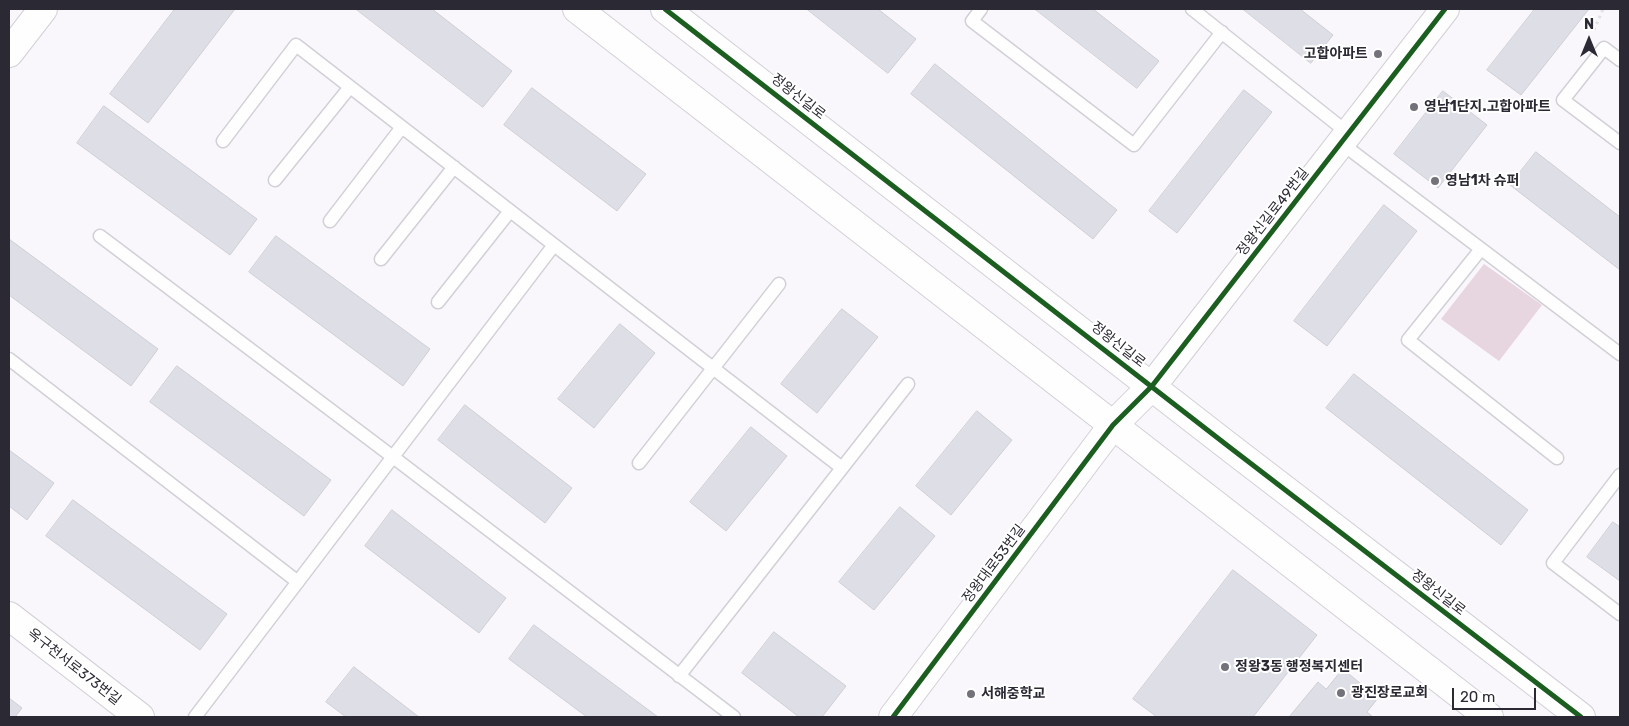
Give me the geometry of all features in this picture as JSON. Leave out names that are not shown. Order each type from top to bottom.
[{"type":"street","points":[[12,42],[43,9]]},
{"type":"street","points":[[576,9],[1489,717]]},
{"type":"street","name":"정왕신길로","points":[[665,9],[1581,717]]},
{"type":"street","name":"정왕신길로49번길","points":[[1113,425],[1152,386],[1445,9]]},
{"type":"street","name":"정왕대로53번길","points":[[893,717],[1113,425]]},
{"type":"street","name":"옥구천서로373번길","points":[[9,616],[140,717]]},
{"type":"lane","points":[[981,9],[972,21],[1134,145],[1222,32]]},
{"type":"lane","points":[[1192,9],[1222,32],[1344,138],[1481,249],[1620,354]]},
{"type":"lane","points":[[223,141],[296,45],[842,468]]},
{"type":"lane","points":[[1620,60],[1604,48],[1563,100],[1620,143]]},
{"type":"lane","points":[[275,180],[350,87]]},
{"type":"lane","points":[[330,221],[402,127]]},
{"type":"lane","points":[[381,259],[454,167]]},
{"type":"lane","points":[[438,302],[510,210]]},
{"type":"lane","points":[[100,236],[734,717]]},
{"type":"lane","points":[[195,717],[554,245]]},
{"type":"lane","points":[[1481,249],[1408,340],[1557,458]]},
{"type":"lane","points":[[638,462],[779,284]]},
{"type":"lane","points":[[9,359],[298,582]]},
{"type":"lane","points":[[679,676],[908,384]]},
{"type":"lane","points":[[1620,476],[1554,563],[1620,614]]},
{"type":"shaded area","points":[[1484,264],[1542,305],[1499,361],[1441,319]]},
{"type":"building","points":[[175,9],[235,9],[148,123],[110,94]]},
{"type":"building","points":[[356,9],[432,9],[512,71],[483,107]]},
{"type":"building","points":[[807,9],[878,9],[916,39],[888,73]]},
{"type":"building","points":[[1035,9],[1093,9],[1159,61],[1137,88]]},
{"type":"building","points":[[1243,9],[1300,9],[1333,35],[1311,63]]},
{"type":"building","points":[[1535,9],[1589,9],[1521,95],[1487,70]]},
{"type":"building","points":[[935,64],[1117,210],[1093,239],[911,94]]},
{"type":"building","points":[[532,88],[646,174],[617,211],[504,125]]},
{"type":"building","points":[[1244,90],[1272,112],[1177,233],[1149,211]]},
{"type":"building","points":[[1443,91],[1487,125],[1438,188],[1394,154]]},
{"type":"building","points":[[104,106],[257,219],[230,255],[77,143]]},
{"type":"building","points":[[1536,152],[1620,217],[1620,270],[1510,185]]},
{"type":"building","points":[[1384,205],[1417,231],[1327,346],[1294,321]]},
{"type":"building","points":[[276,236],[430,349],[403,386],[249,272]]},
{"type":"building","points":[[9,239],[158,349],[131,386],[9,295]]},
{"type":"building","points":[[842,309],[878,337],[817,413],[781,384]]},
{"type":"building","points":[[620,324],[655,353],[594,428],[558,399]]},
{"type":"building","points":[[177,366],[331,480],[304,516],[150,402]]},
{"type":"building","points":[[1354,374],[1528,510],[1501,545],[1326,408]]},
{"type":"building","points":[[465,405],[572,488],[545,523],[438,440]]},
{"type":"building","points":[[977,411],[1012,440],[951,515],[916,486]]},
{"type":"building","points":[[751,427],[787,456],[726,531],[690,502]]},
{"type":"building","points":[[9,450],[54,483],[27,520],[9,506]]},
{"type":"building","points":[[73,500],[227,614],[200,650],[46,536]]},
{"type":"building","points":[[900,507],[935,536],[874,610],[839,582]]},
{"type":"building","points":[[392,510],[506,598],[479,633],[365,546]]},
{"type":"building","points":[[1613,522],[1620,527],[1620,581],[1587,557]]},
{"type":"building","name":"정왕3동 행정복지센터","points":[[1233,570],[1317,635],[1253,717],[1157,717],[1133,699]]},
{"type":"building","points":[[534,625],[658,717],[587,717],[509,659]]},
{"type":"building","points":[[774,632],[846,686],[822,717],[799,717],[742,673]]},
{"type":"building","points":[[354,667],[419,717],[346,717],[326,702]]},
{"type":"building","name":"광진장로교회","points":[[1343,669],[1378,698],[1367,712],[1373,717],[1289,717],[1318,682],[1326,689]]},
{"type":"building","points":[[9,698],[22,708],[15,717],[9,717]]},
{"type":"cycle path","points":[[665,9],[1581,717]]},
{"type":"cycle path","points":[[893,717],[1113,425],[1152,386],[1445,9]]},
{"type":"place","name":"고합아파트","points":[[1378,54]]},
{"type":"place","name":"영남1단지.고합아파트","points":[[1414,107]]},
{"type":"place","name":"영남1차 슈퍼","points":[[1435,181]]},
{"type":"place","name":"정왕3동 행정복지센터","points":[[1225,667]]},
{"type":"place","name":"광진장로교회","points":[[1341,693]]},
{"type":"place","name":"서해중학교","points":[[971,694]]}]
